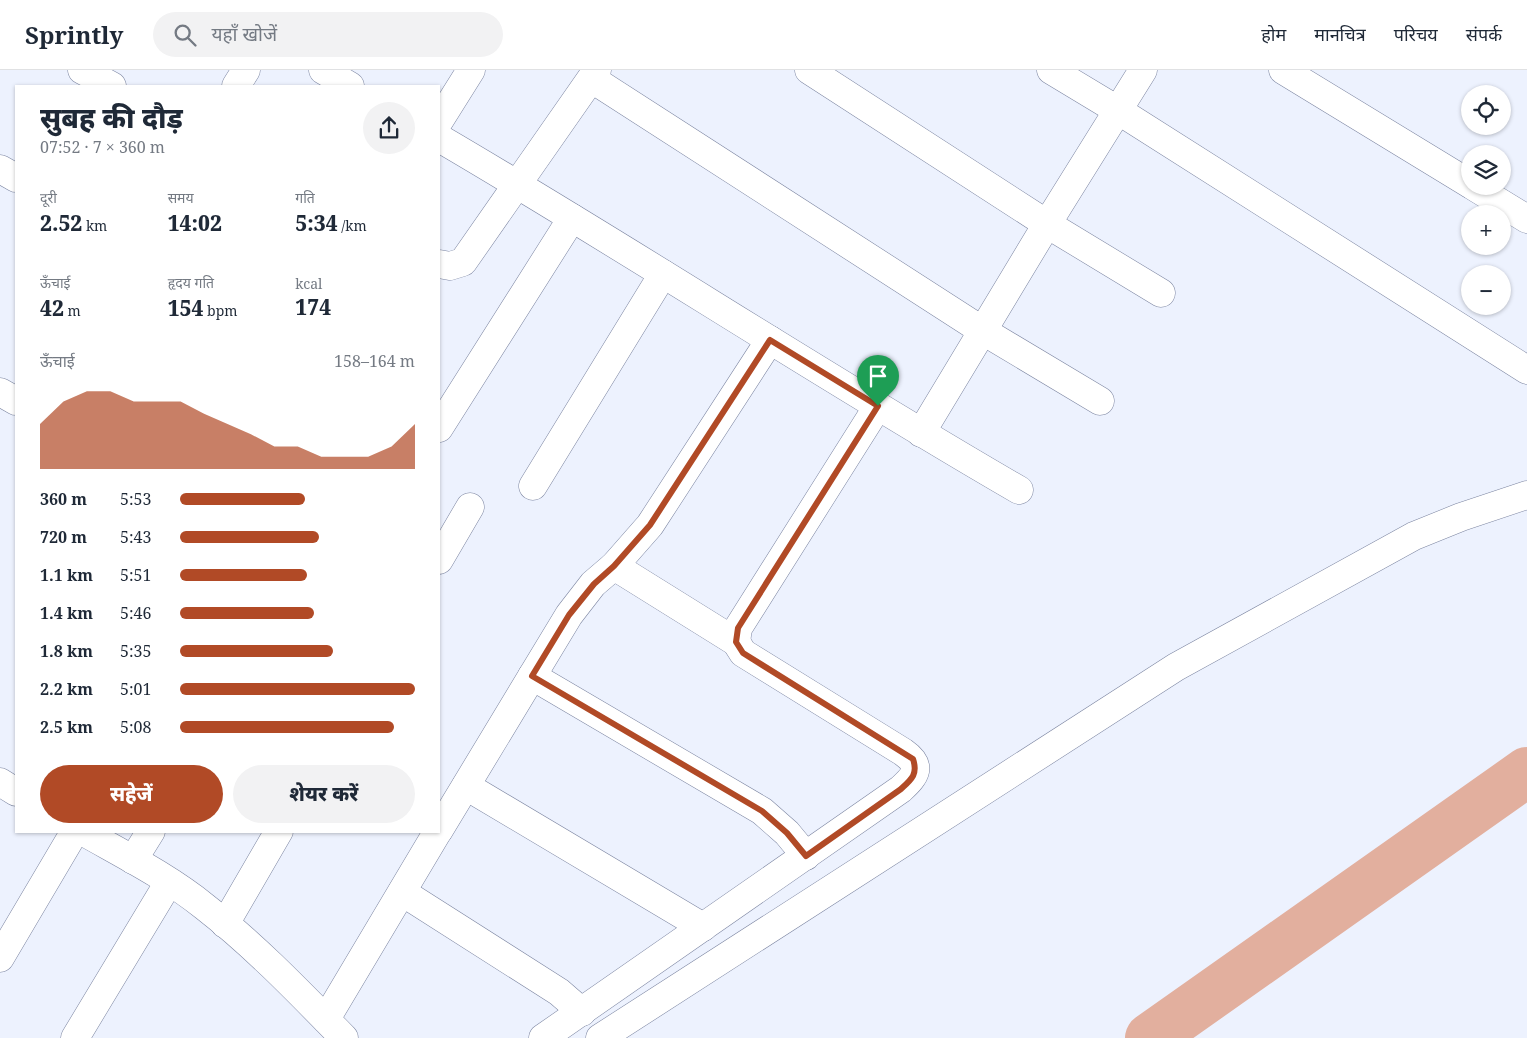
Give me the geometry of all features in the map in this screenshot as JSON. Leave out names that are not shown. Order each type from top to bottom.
[{"type":"street","points":[[82,70],[110,85]]},
{"type":"street","points":[[237,85],[246,70]]},
{"type":"street","points":[[440,118],[471,70]]},
{"type":"street","points":[[809,70],[1047,224],[1161,293]]},
{"type":"street","points":[[1051,70],[1119,111],[1527,370]]},
{"type":"street","points":[[921,433],[1047,224],[1144,70]]},
{"type":"street","points":[[1283,70],[1461,178]]},
{"type":"street","points":[[440,264],[450,266],[463,262],[594,74],[983,331],[1100,400]]},
{"type":"street","points":[[440,139],[921,433],[1019,490]]},
{"type":"street","points":[[0,169],[15,177]]},
{"type":"street","points":[[1488,195],[1527,219]]},
{"type":"street","points":[[440,426],[572,218]]},
{"type":"street","points":[[533,486],[663,274]]},
{"type":"street","points":[[440,828],[569,615],[594,584],[614,566],[650,525],[770,340]]},
{"type":"street","points":[[0,392],[15,400]]},
{"type":"street","points":[[736,642],[738,628],[878,406]]},
{"type":"street","points":[[600,1038],[1176,667],[1414,536],[1461,516],[1527,495]]},
{"type":"street","points":[[440,558],[470,507]]},
{"type":"street","points":[[542,1038],[901,789],[916,769],[913,759],[743,653],[736,642],[614,566]]},
{"type":"street","points":[[532,676],[762,811],[787,833],[806,856]]},
{"type":"street","points":[[0,782],[15,791]]},
{"type":"street","points":[[466,786],[703,927]]},
{"type":"street","points":[[0,958],[73,833]]},
{"type":"street","points":[[86,833],[169,882],[205,907],[335,1029],[402,892],[437,833]]},
{"type":"street","points":[[133,860],[150,833]]},
{"type":"street","points":[[225,924],[278,833]]},
{"type":"street","points":[[75,1038],[169,882]]},
{"type":"street","points":[[402,892],[559,992],[582,1012]]},
{"type":"waterway","points":[[1150,1038],[1527,772]]},
{"type":"route","points":[[770,340],[878,406],[738,628],[736,642],[743,653],[903,752],[913,759],[916,769],[912,779],[901,789],[806,856],[787,833],[762,811],[532,676],[569,615],[594,584],[634,546],[650,525],[770,340]]}]
